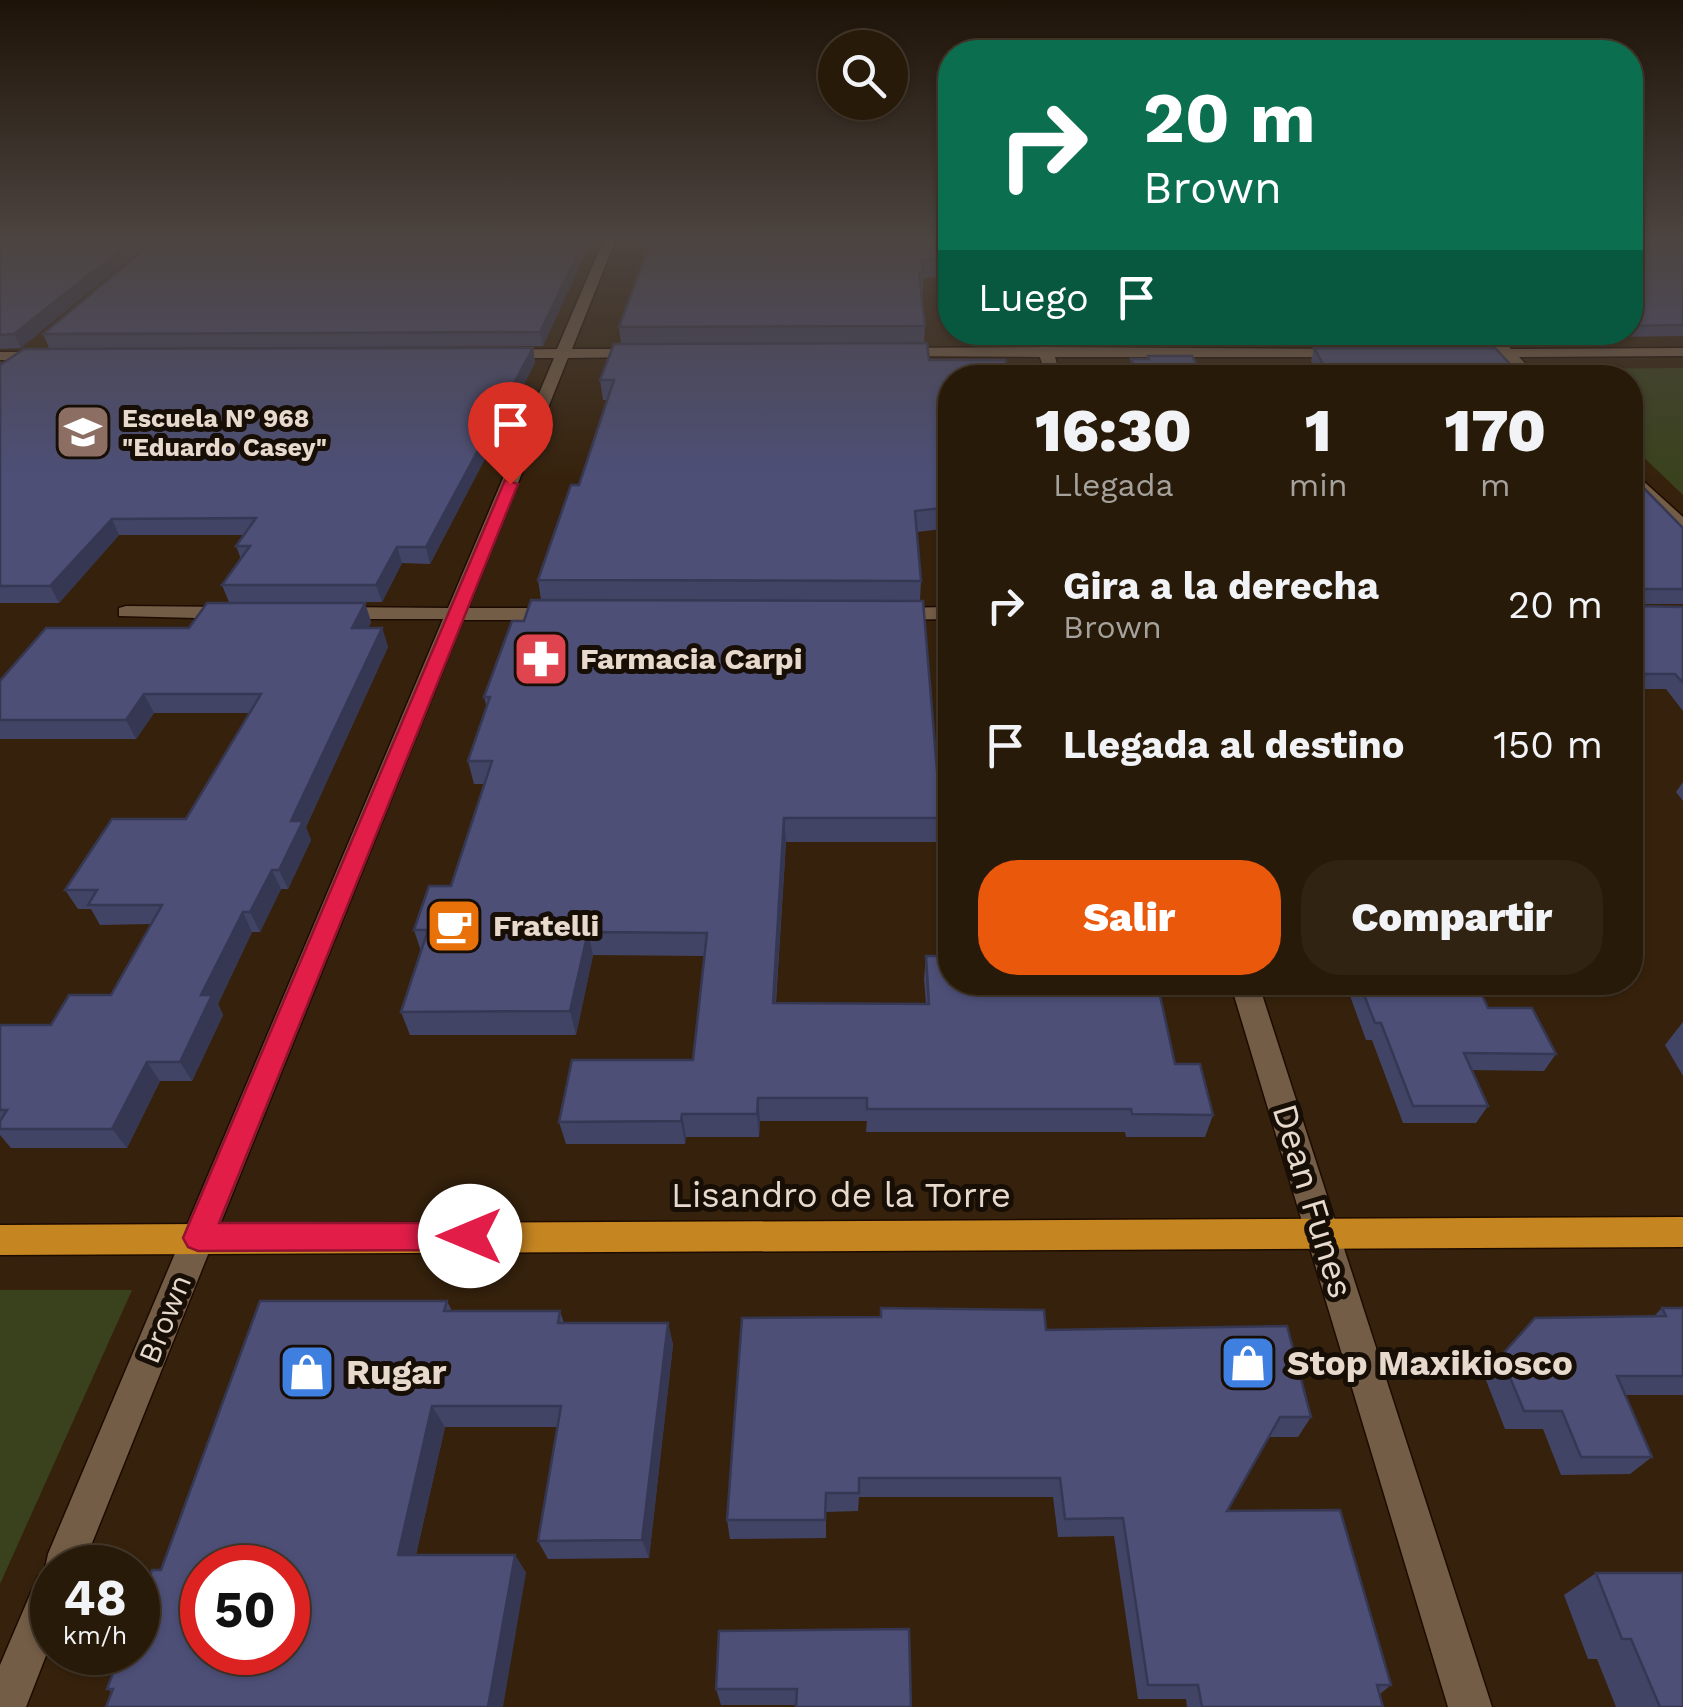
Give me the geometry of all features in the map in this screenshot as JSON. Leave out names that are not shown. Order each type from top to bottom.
[{"type":"main road","name":"Lisandro de la Torre","points":[[0,1240],[1683,1232]]},
{"type":"street","name":"Brown","points":[[71,1545],[578,319]]},
{"type":"street","points":[[0,377],[48,337]]},
{"type":"street","points":[[1499,345],[1519,365]]},
{"type":"street","points":[[1046,351],[1050,365]]},
{"type":"street","points":[[869,352],[1354,353]]},
{"type":"street","points":[[1450,353],[1683,352]]},
{"type":"street","points":[[484,354],[660,353]]},
{"type":"street","points":[[0,356],[66,356]]},
{"type":"street","points":[[1643,487],[1683,527]]},
{"type":"street","points":[[126,612],[262,613]]},
{"type":"street","points":[[320,613],[575,614]]},
{"type":"street","points":[[871,614],[938,614]]},
{"type":"street","name":"Dean Funes","points":[[1248,995],[1470,1707]]},
{"type":"street","points":[[4,1707],[30,1644]]},
{"type":"green space","points":[[1643,368],[1683,368],[1683,495],[1643,457]]},
{"type":"green space","points":[[0,1290],[132,1290],[0,1584]]},
{"type":"building","points":[[0,319],[33,319],[14,334],[0,335]]},
{"type":"building","points":[[61,319],[546,319],[540,332],[43,334]]},
{"type":"building","points":[[622,319],[924,319],[925,326],[619,327]]},
{"type":"building","points":[[1643,319],[1683,319],[1683,325],[1643,326]]},
{"type":"building","points":[[927,343],[929,360],[1005,360],[1006,365],[938,365],[938,508],[915,511],[921,581],[538,580],[571,485],[579,485],[614,380],[600,380],[614,344]]},
{"type":"building","points":[[533,348],[426,547],[397,547],[376,585],[222,585],[250,546],[236,546],[256,518],[112,519],[50,586],[0,586],[0,365],[24,349]]},
{"type":"building","points":[[1314,348],[1495,348],[1511,365],[1324,365]]},
{"type":"building","points":[[1148,356],[1192,356],[1197,365],[1134,365],[1131,359],[1149,359]]},
{"type":"building","points":[[1643,487],[1683,528],[1683,589],[1643,589]]},
{"type":"building","points":[[531,600],[923,601],[938,818],[784,818],[773,1003],[929,1004],[926,956],[938,956],[938,995],[1160,995],[1175,1064],[1200,1064],[1213,1115],[1132,1114],[1131,1109],[867,1109],[867,1098],[758,1098],[757,1114],[682,1114],[681,1121],[559,1122],[572,1060],[693,1060],[707,933],[588,932],[570,1011],[401,1012],[428,930],[414,930],[429,886],[451,886],[492,761],[468,761],[490,697],[484,697],[512,621],[524,621]]},
{"type":"building","points":[[207,603],[365,603],[352,628],[382,628],[291,821],[303,821],[279,870],[272,870],[250,912],[243,912],[201,995],[212,995],[180,1062],[147,1062],[112,1129],[0,1129],[7,1110],[0,1110],[0,1025],[51,1025],[69,995],[111,995],[162,905],[88,905],[97,890],[65,890],[112,819],[186,819],[261,694],[144,694],[126,720],[0,720],[0,681],[46,628],[189,628]]},
{"type":"building","points":[[1643,606],[1683,607],[1683,683],[1675,674],[1643,674]]},
{"type":"building","points":[[1364,995],[1482,995],[1488,1008],[1532,1008],[1556,1054],[1464,1053],[1488,1106],[1413,1106],[1381,1023],[1375,1023]]},
{"type":"building","points":[[260,1301],[447,1301],[444,1311],[560,1311],[558,1323],[668,1323],[642,1540],[538,1541],[561,1406],[432,1406],[398,1555],[515,1555],[488,1707],[106,1707],[113,1689],[107,1689],[112,1675],[160,1675],[160,1570]]},
{"type":"building","points":[[881,1308],[1044,1310],[1046,1330],[1287,1326],[1311,1417],[1280,1417],[1227,1511],[1340,1510],[1391,1685],[1377,1685],[1383,1707],[1202,1707],[1198,1685],[1148,1685],[1123,1518],[1065,1519],[1060,1478],[859,1478],[859,1493],[826,1493],[825,1520],[727,1520],[742,1318],[881,1317]]},
{"type":"building","points":[[1662,1308],[1683,1308],[1683,1376],[1617,1376],[1652,1457],[1581,1457],[1562,1411],[1524,1411],[1501,1356],[1535,1318],[1666,1316]]},
{"type":"building","points":[[1596,1573],[1683,1573],[1683,1707],[1660,1707],[1631,1639],[1622,1639]]},
{"type":"building","points":[[909,1629],[911,1707],[796,1707],[797,1689],[716,1689],[719,1631]]},
{"type":"place","name":"Escuela N° 968 \"Eduardo Casey\"","points":[[83,432]]},
{"type":"place","name":"Farmacia Carpi","points":[[541,659]]},
{"type":"place","name":"Fratelli","points":[[454,926]]},
{"type":"place","name":"Stop Maxikiosco","points":[[1248,1363]]},
{"type":"place","name":"Rugar","points":[[307,1372]]},
{"type":"route","points":[[470,1236],[198,1238],[510,484]]}]
